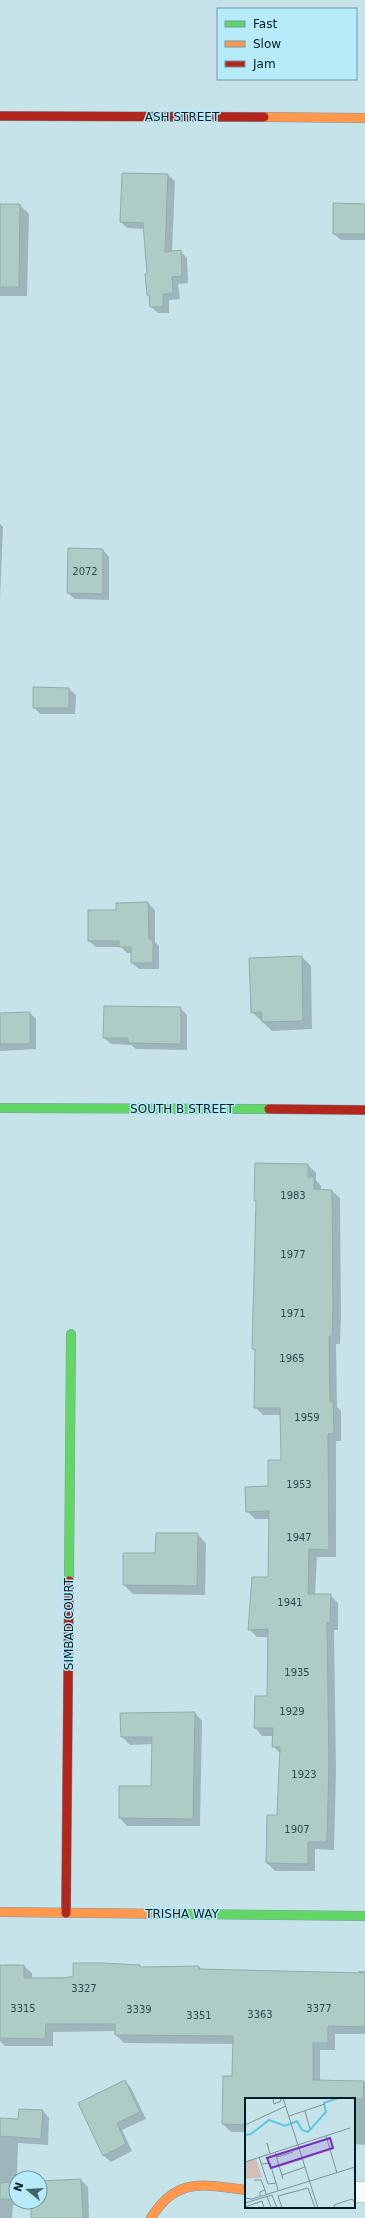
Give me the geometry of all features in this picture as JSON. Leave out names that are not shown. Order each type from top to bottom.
[{"type":"street","name":"ASH STREET","points":[[0,116],[365,118]]},
{"type":"street","name":"SOUTH B STREET","points":[[0,1108],[365,1110]]},
{"type":"street","name":"SIMBAD COURT","points":[[66,1913],[71,1334]]},
{"type":"street","name":"TRISHA WAY","points":[[0,1912],[365,1916]]},
{"type":"street","points":[[151,2218],[163,2199],[176,2188],[185,2186],[204,2186],[245,2190]]},
{"type":"building","points":[[122,173],[168,174],[165,252],[181,250],[182,276],[172,277],[173,293],[163,294],[163,307],[150,307],[149,295],[147,295],[145,274],[147,273],[143,223],[120,222]]},
{"type":"building","points":[[333,203],[365,204],[365,234],[333,234]]},
{"type":"building","points":[[0,204],[20,204],[19,287],[0,287]]},
{"type":"building","points":[[68,548],[103,549],[103,594],[67,593]]},
{"type":"building","points":[[33,687],[69,688],[69,708],[33,708]]},
{"type":"building","points":[[148,902],[149,939],[153,939],[153,963],[131,963],[131,947],[119,947],[119,941],[88,941],[88,910],[116,910],[116,903]]},
{"type":"building","points":[[302,956],[303,1021],[262,1022],[261,1012],[251,1013],[249,958]]},
{"type":"building","points":[[104,1006],[181,1007],[181,1044],[128,1043],[128,1038],[103,1038]]},
{"type":"building","points":[[30,1012],[30,1044],[0,1044],[0,1013]]},
{"type":"building","points":[[255,1163],[308,1164],[308,1177],[314,1177],[314,1189],[332,1190],[333,1307],[332,1336],[329,1336],[330,1402],[333,1402],[334,1433],[328,1434],[329,1550],[309,1549],[308,1594],[331,1594],[330,1623],[327,1623],[329,1764],[327,1842],[308,1842],[308,1864],[266,1863],[267,1815],[277,1815],[280,1747],[272,1747],[273,1728],[254,1728],[255,1696],[267,1696],[268,1629],[248,1630],[252,1577],[268,1577],[269,1511],[246,1512],[245,1487],[268,1486],[268,1460],[281,1460],[280,1408],[254,1408],[255,1349],[252,1349],[256,1201],[254,1201]]},
{"type":"building","points":[[156,1533],[198,1533],[197,1586],[123,1585],[123,1553],[155,1553]]},
{"type":"building","points":[[195,1712],[193,1819],[119,1818],[119,1786],[151,1786],[152,1737],[121,1737],[120,1713]]},
{"type":"building","points":[[73,1963],[140,1965],[140,1967],[199,1966],[199,1969],[365,1973],[365,2027],[328,2026],[328,2043],[313,2043],[313,2080],[364,2081],[363,2099],[245,2098],[245,2125],[222,2124],[223,2076],[232,2076],[233,2036],[115,2035],[115,2024],[46,2024],[45,2039],[0,2038],[0,1965],[24,1965],[24,1978],[65,1978],[73,1976]]},
{"type":"building","points":[[125,2080],[140,2112],[117,2123],[126,2144],[103,2156],[78,2103]]},
{"type":"building","points":[[19,2109],[43,2110],[41,2139],[0,2136],[0,2118],[18,2119]]},
{"type":"building","points":[[81,2179],[83,2218],[31,2218],[31,2210],[48,2210],[48,2181]]},
{"type":"building","points":[[8,2182],[8,2199],[0,2199],[0,2183]]},
{"type":"traffic: fast","points":[[0,1108],[269,1109]]},
{"type":"traffic: fast","points":[[69,1581],[71,1334]]},
{"type":"traffic: fast","points":[[175,1914],[365,1916]]},
{"type":"traffic: slow","points":[[264,117],[365,118]]},
{"type":"traffic: slow","points":[[0,1912],[175,1914]]},
{"type":"traffic: slow","points":[[151,2218],[171,2195],[181,2189],[192,2186],[217,2186],[245,2190]]},
{"type":"traffic: jam","points":[[0,116],[264,117]]},
{"type":"traffic: jam","points":[[269,1109],[365,1110]]},
{"type":"traffic: jam","points":[[66,1913],[69,1581]]}]
